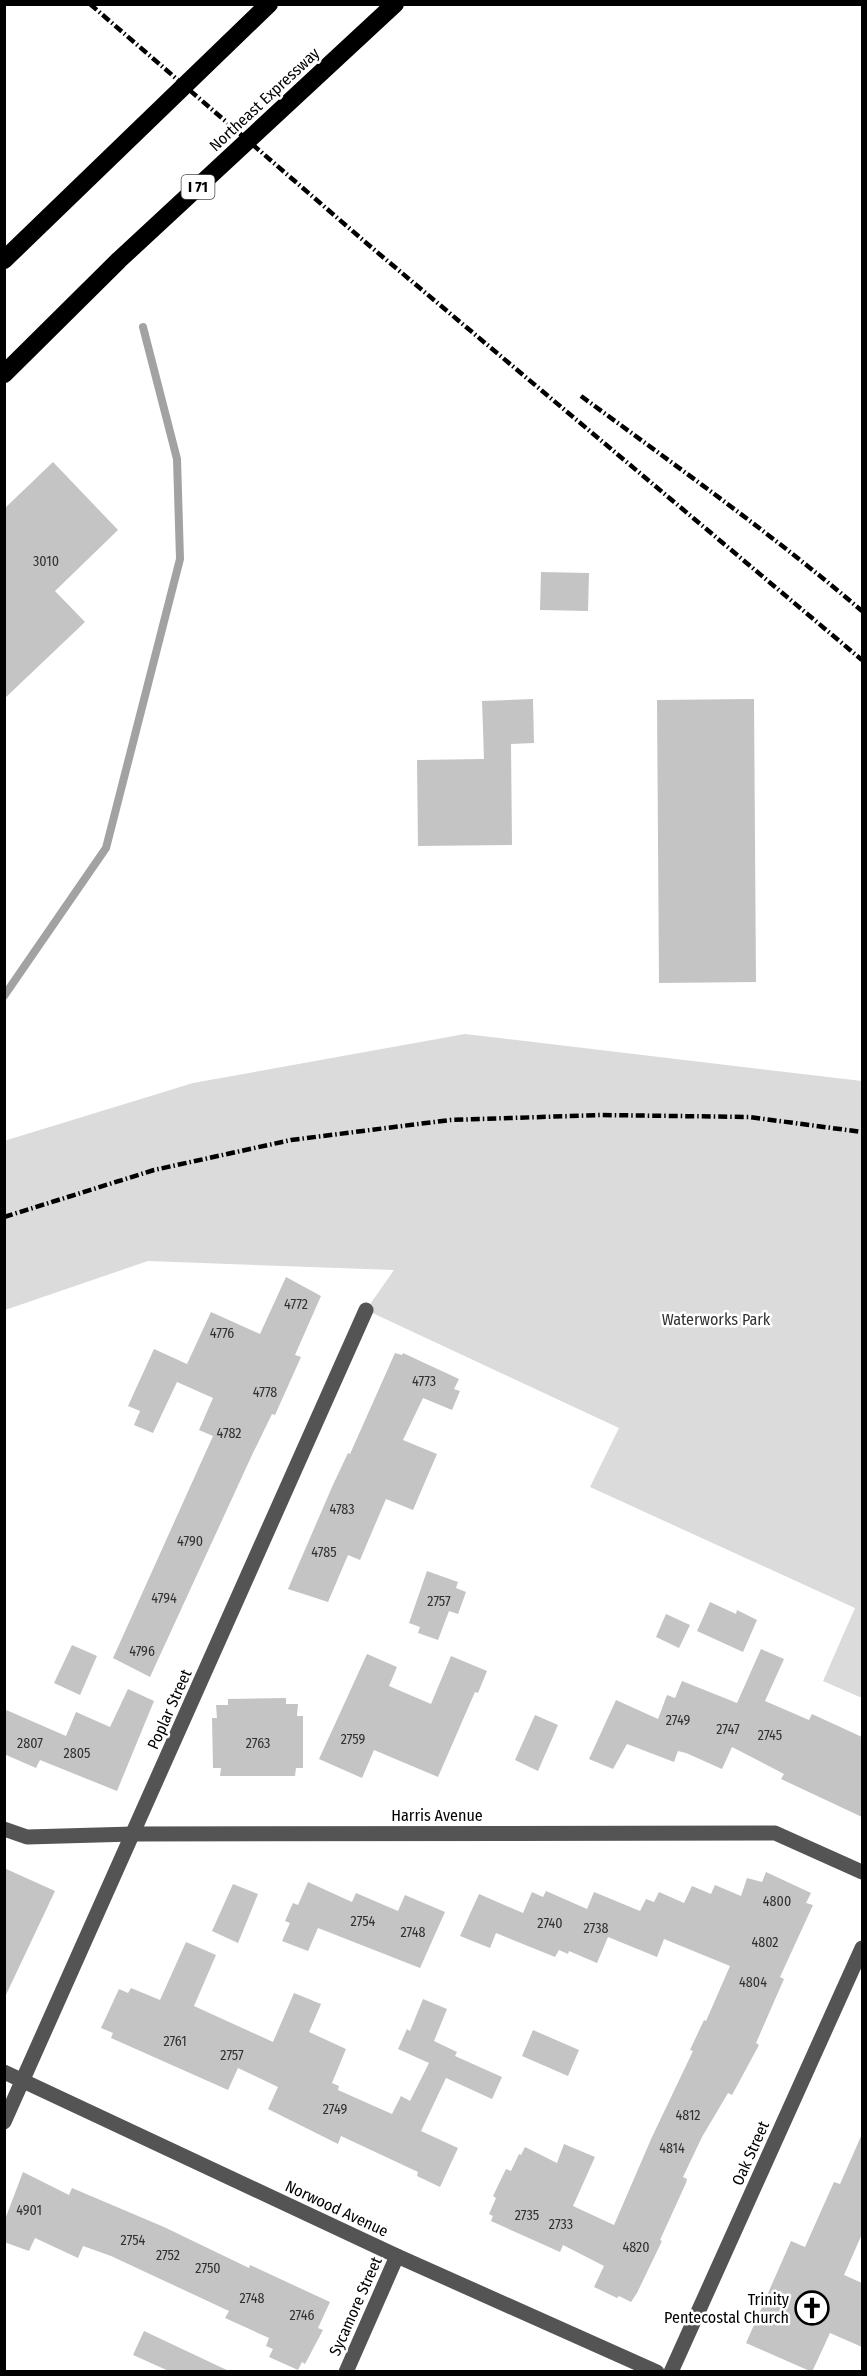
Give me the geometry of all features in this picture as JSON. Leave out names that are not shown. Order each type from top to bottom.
[{"type":"highway","points":[[4,260],[269,4]]},
{"type":"highway","name":"Northeast Expressway","points":[[4,374],[119,260],[395,4]]},
{"type":"street","name":"Poplar Street","points":[[4,2122],[366,1310]]},
{"type":"street","name":"Harris Avenue","points":[[4,1829],[27,1837],[133,1834],[775,1833],[862,1872]]},
{"type":"street","name":"Oak Street","points":[[671,2372],[862,1948]]},
{"type":"street","name":"Norwood Avenue","points":[[4,2072],[397,2256],[657,2372]]},
{"type":"street","name":"Sycamore Street","points":[[346,2372],[397,2256]]},
{"type":"green space","name":"Waterworks Park","points":[[465,1034],[862,1081],[862,1698],[823,1681],[855,1608],[590,1487],[619,1428],[366,1310],[394,1270],[148,1261],[5,1310],[4,1141],[193,1083]]},
{"type":"building","points":[[53,462],[118,530],[55,591],[85,622],[4,699],[4,509]]},
{"type":"building","points":[[541,572],[589,573],[588,611],[540,610]]},
{"type":"building","points":[[533,699],[534,743],[511,744],[512,845],[418,846],[417,760],[484,759],[482,701]]},
{"type":"building","points":[[754,699],[756,982],[659,983],[657,700]]},
{"type":"building","points":[[286,1277],[321,1296],[295,1355],[301,1357],[275,1415],[272,1414],[252,1455],[150,1677],[113,1658],[213,1436],[199,1430],[213,1398],[177,1382],[153,1433],[134,1425],[140,1411],[128,1406],[154,1349],[187,1364],[211,1312],[260,1334]]},
{"type":"building","points":[[395,1353],[402,1355],[403,1353],[459,1379],[454,1389],[460,1391],[452,1410],[423,1398],[403,1440],[437,1454],[413,1510],[386,1499],[360,1560],[348,1555],[328,1602],[288,1589],[332,1487],[348,1453],[350,1454]]},
{"type":"building","points":[[427,1571],[458,1582],[456,1588],[466,1592],[458,1614],[449,1611],[438,1640],[418,1633],[420,1627],[409,1623]]},
{"type":"building","points":[[710,1602],[736,1614],[737,1610],[757,1620],[743,1652],[697,1631]]},
{"type":"building","points":[[666,1614],[690,1625],[679,1648],[656,1637]]},
{"type":"building","points":[[72,1645],[97,1656],[80,1695],[54,1683]]},
{"type":"building","points":[[761,1649],[784,1659],[765,1701],[809,1720],[812,1714],[862,1737],[862,1817],[781,1779],[784,1774],[732,1747],[722,1769],[686,1753],[678,1751],[674,1762],[627,1744],[613,1769],[589,1759],[616,1700],[658,1719],[667,1695],[675,1698],[682,1681],[737,1703]]},
{"type":"building","points":[[367,1654],[397,1667],[389,1686],[431,1704],[451,1656],[487,1671],[478,1693],[475,1692],[438,1777],[374,1750],[362,1778],[319,1759]]},
{"type":"building","points":[[128,1689],[154,1701],[117,1791],[40,1760],[36,1768],[4,1754],[4,1709],[66,1736],[76,1712],[110,1727]]},
{"type":"building","points":[[286,1698],[286,1704],[298,1704],[297,1716],[303,1716],[303,1768],[296,1768],[295,1776],[220,1776],[221,1768],[213,1768],[212,1718],[217,1718],[216,1705],[228,1705],[228,1699]]},
{"type":"building","points":[[535,1715],[558,1725],[538,1771],[515,1760]]},
{"type":"building","points":[[4,1868],[55,1891],[4,1999]]},
{"type":"building","points":[[766,1872],[811,1893],[806,1903],[813,1905],[780,1977],[784,1979],[756,2043],[759,2045],[732,2095],[728,2093],[702,2137],[683,2177],[687,2179],[686,2183],[660,2240],[662,2241],[637,2293],[631,2302],[619,2296],[617,2298],[594,2287],[604,2266],[563,2245],[560,2252],[491,2221],[493,2216],[489,2214],[496,2198],[493,2196],[506,2169],[511,2171],[525,2147],[557,2163],[564,2144],[595,2157],[573,2206],[614,2225],[693,2051],[690,2050],[704,2020],[706,2021],[730,1966],[664,1939],[657,1957],[608,1937],[597,1963],[569,1951],[568,1954],[559,1950],[555,1957],[496,1933],[490,1948],[460,1936],[479,1894],[523,1913],[532,1892],[543,1897],[546,1891],[587,1909],[594,1892],[640,1911],[646,1899],[654,1902],[659,1892],[684,1903],[692,1886],[711,1894],[715,1885],[741,1896],[747,1878],[762,1882]]},
{"type":"building","points":[[308,1882],[352,1902],[356,1893],[398,1911],[405,1895],[445,1912],[420,1968],[318,1928],[308,1951],[282,1941],[290,1923],[285,1921],[293,1903],[298,1905]]},
{"type":"building","points":[[233,1884],[258,1894],[238,1943],[212,1931]]},
{"type":"building","points":[[186,1942],[216,1955],[194,2006],[273,2042],[294,1993],[321,2004],[309,2032],[346,2049],[332,2083],[339,2086],[338,2090],[392,2114],[401,2096],[410,2101],[429,2063],[398,2049],[407,2029],[410,2031],[423,1999],[447,2009],[434,2041],[457,2052],[455,2056],[502,2077],[492,2099],[446,2078],[421,2131],[458,2148],[440,2187],[417,2176],[418,2172],[341,2136],[338,2144],[268,2109],[278,2087],[238,2068],[228,2090],[111,2038],[113,2033],[101,2028],[119,1989],[128,1993],[131,1988],[160,2000]]},
{"type":"building","points":[[533,2030],[579,2050],[568,2076],[522,2056]]},
{"type":"building","name":"Trinity Pentecostal Church","points":[[862,2134],[862,2234],[844,2275],[862,2283],[862,2347],[830,2333],[812,2372],[746,2343],[791,2241],[805,2247],[834,2182],[840,2184]]},
{"type":"building","points":[[23,2172],[69,2195],[72,2188],[330,2302],[318,2328],[323,2330],[305,2364],[302,2362],[298,2370],[269,2357],[273,2349],[266,2346],[269,2338],[225,2318],[229,2311],[111,2256],[83,2246],[78,2258],[35,2238],[29,2251],[4,2242],[4,2222]]},
{"type":"building","points":[[144,2331],[231,2372],[171,2372],[133,2355]]},
{"type":"waterway","points":[[4,996],[106,848],[180,559],[177,459],[143,327]]},
{"type":"railway","points":[[90,4],[371,247],[862,660]]},
{"type":"railway","points":[[581,396],[759,528],[862,611]]},
{"type":"railway","points":[[4,1217],[154,1170],[291,1140],[450,1120],[601,1115],[749,1117],[862,1132]]},
{"type":"place","name":"Trinity Pentecostal Church","points":[[812,2308]]}]
